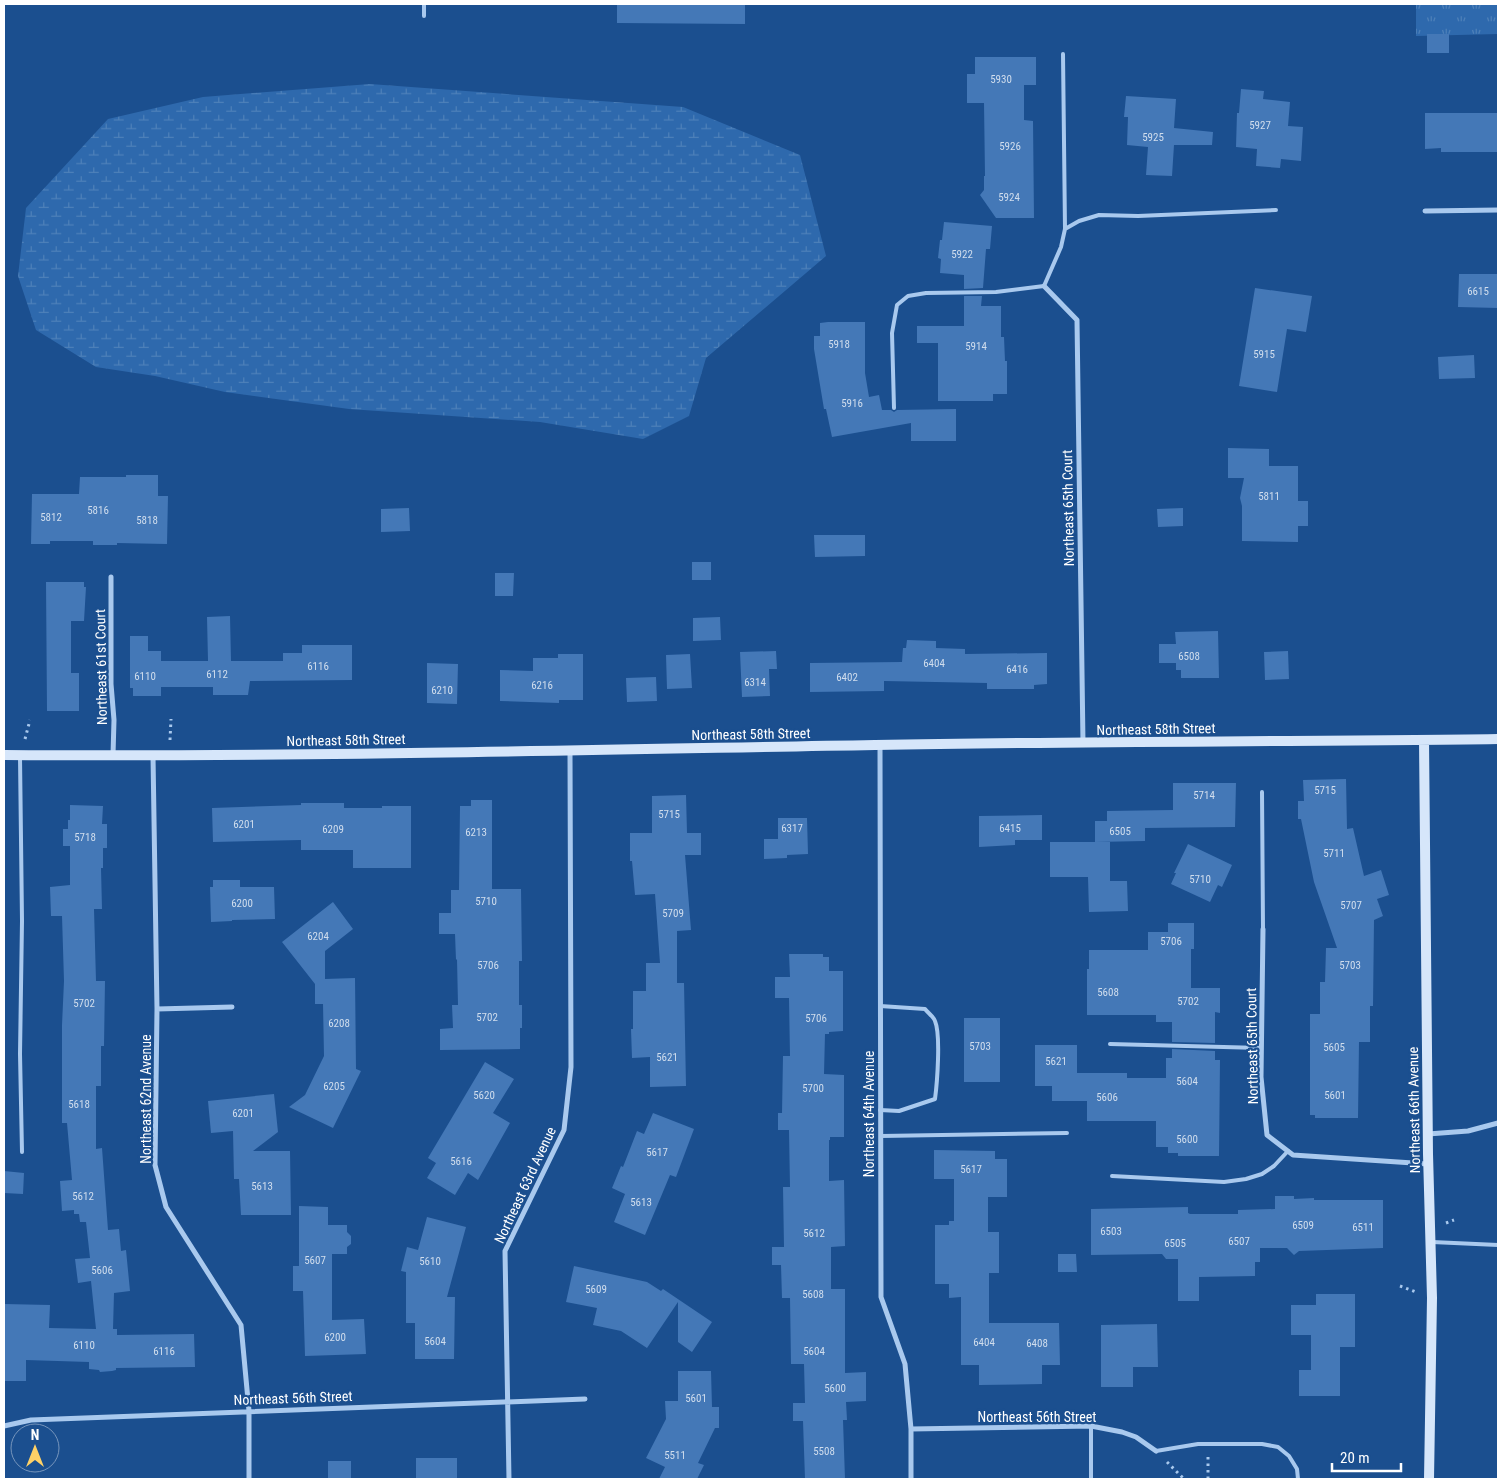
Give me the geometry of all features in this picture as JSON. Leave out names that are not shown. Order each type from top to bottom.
[{"type":"street","points":[[1426,211],[1498,210]]},
{"type":"street","name":"Northeast 65th Court","points":[[1044,286],[1077,320],[1083,743]]},
{"type":"street","name":"Northeast 61st Court","points":[[111,577],[111,684],[114,720],[112,756]]},
{"type":"street","name":"Northeast 58th Street","points":[[4,755],[152,756],[880,745],[1498,739]]},
{"type":"street","name":"Northeast 66th Avenue","points":[[1424,740],[1427,1134],[1432,1307],[1429,1479]]},
{"type":"street","name":"Northeast 64th Avenue","points":[[880,745],[881,1297],[905,1364],[911,1429],[911,1479]]},
{"type":"street","name":"Northeast 63rd Avenue","points":[[509,1479],[505,1251],[564,1130],[571,1067],[570,751]]},
{"type":"street","name":"Northeast 62nd Avenue","points":[[152,756],[157,1009],[156,1165],[166,1207],[241,1325],[249,1411],[249,1479]]},
{"type":"street","name":"Northeast 65th Court","points":[[1263,929],[1261,1078],[1267,1135],[1288,1152]]},
{"type":"street","points":[[157,1009],[232,1007]]},
{"type":"street","points":[[1427,1134],[1468,1131],[1498,1123]]},
{"type":"street","points":[[1288,1152],[1293,1155],[1428,1164]]},
{"type":"street","name":"Northeast 56th Street","points":[[4,1426],[31,1420],[585,1399]]},
{"type":"street","name":"Northeast 56th Street","points":[[911,1429],[1091,1426],[1122,1432],[1136,1437],[1156,1451]]},
{"type":"lane","points":[[424,4],[424,16]]},
{"type":"lane","points":[[894,408],[892,333],[897,305],[908,296],[926,293],[996,292],[1044,286],[1061,247],[1065,228],[1063,54]]},
{"type":"lane","points":[[1065,228],[1079,221],[1099,215],[1157,215],[1276,210]]},
{"type":"lane","points":[[20,755],[22,921],[20,1054],[22,1152]]},
{"type":"lane","points":[[1262,792],[1263,929]]},
{"type":"lane","points":[[880,1006],[925,1009],[935,1021],[938,1037],[938,1074],[935,1099],[899,1111],[880,1110]]},
{"type":"lane","points":[[1110,1044],[1261,1048]]},
{"type":"lane","points":[[881,1136],[1067,1133]]},
{"type":"lane","points":[[1112,1176],[1224,1182],[1246,1179],[1262,1174],[1274,1166],[1288,1152]]},
{"type":"lane","points":[[1430,1242],[1498,1245]]},
{"type":"lane","points":[[1091,1426],[1091,1479]]},
{"type":"lane","points":[[1156,1451],[1208,1444],[1262,1444],[1278,1447],[1290,1456],[1298,1479]]},
{"type":"path","points":[[1208,1444],[1208,1479]]},
{"type":"path","points":[[1156,1451],[1184,1479]]},
{"type":"green space","points":[[1416,4],[1498,4],[1498,34],[1416,36]]},
{"type":"green space","points":[[370,84],[683,107],[800,155],[826,256],[706,358],[689,416],[643,439],[540,422],[349,409],[225,392],[155,376],[96,367],[36,330],[18,276],[26,208],[108,119],[203,97]]},
{"type":"building","points":[[617,4],[745,4],[745,24],[617,23]]},
{"type":"building","points":[[1427,34],[1449,34],[1449,53],[1427,53]]},
{"type":"building","points":[[975,57],[1036,57],[1036,85],[1024,85],[1024,120],[1033,121],[1034,218],[996,218],[980,195],[984,190],[985,176],[984,103],[967,103],[967,74],[975,74]]},
{"type":"building","points":[[1241,89],[1264,91],[1263,99],[1290,102],[1288,126],[1303,127],[1301,161],[1281,159],[1280,168],[1256,166],[1257,149],[1236,147],[1237,113],[1239,113]]},
{"type":"building","points":[[1126,96],[1176,99],[1174,128],[1213,132],[1212,145],[1174,145],[1172,176],[1146,175],[1148,147],[1127,145],[1128,117],[1124,117]]},
{"type":"building","points":[[1425,113],[1498,113],[1498,152],[1441,152],[1441,148],[1425,149]]},
{"type":"building","points":[[944,222],[992,226],[990,249],[986,249],[983,288],[964,289],[964,275],[940,273],[941,259],[938,258]]},
{"type":"building","points":[[1459,274],[1498,274],[1498,308],[1458,307]]},
{"type":"building","points":[[1255,288],[1312,296],[1306,332],[1287,329],[1277,392],[1239,386]]},
{"type":"building","points":[[964,296],[982,296],[981,306],[1001,306],[1001,337],[1004,337],[1005,361],[1007,361],[1007,394],[993,394],[993,401],[938,401],[938,343],[917,343],[917,326],[964,326]]},
{"type":"building","points":[[865,322],[865,373],[869,397],[879,395],[882,410],[894,412],[897,410],[956,409],[956,441],[911,441],[911,423],[832,437],[826,409],[824,409],[814,349],[814,336],[820,336],[820,323]]},
{"type":"building","points":[[1474,355],[1475,378],[1439,379],[1438,357]]},
{"type":"building","points":[[1228,448],[1269,449],[1269,466],[1298,466],[1298,501],[1308,501],[1308,526],[1298,526],[1298,542],[1242,541],[1242,506],[1240,498],[1244,478],[1228,478]]},
{"type":"building","points":[[126,475],[158,475],[158,496],[168,496],[167,544],[117,543],[117,545],[93,545],[93,541],[50,541],[50,544],[31,544],[32,494],[79,494],[80,477],[126,477]]},
{"type":"building","points":[[409,508],[410,531],[381,532],[381,509]]},
{"type":"building","points":[[1183,508],[1183,526],[1158,527],[1157,509]]},
{"type":"building","points":[[814,535],[865,535],[865,556],[815,557]]},
{"type":"building","points":[[692,562],[711,562],[711,580],[692,580]]},
{"type":"building","points":[[495,573],[514,573],[513,596],[495,596]]},
{"type":"building","points":[[46,582],[84,582],[84,587],[86,587],[84,621],[71,621],[71,673],[79,673],[79,711],[47,711]]},
{"type":"building","points":[[230,616],[231,661],[283,661],[283,653],[302,653],[302,645],[352,645],[352,680],[250,681],[248,695],[213,695],[213,687],[161,687],[161,696],[133,696],[133,688],[130,688],[130,636],[148,636],[148,651],[161,651],[161,661],[208,661],[207,617]]},
{"type":"building","points":[[720,617],[721,640],[693,641],[693,618]]},
{"type":"building","points":[[1218,631],[1219,678],[1181,678],[1181,670],[1176,670],[1176,663],[1159,663],[1159,644],[1176,644],[1175,632]]},
{"type":"building","points":[[907,640],[936,641],[936,648],[965,649],[965,654],[1047,653],[1047,684],[1034,685],[1034,689],[987,689],[987,683],[884,681],[884,691],[810,692],[810,663],[902,662],[903,648],[906,648]]},
{"type":"building","points":[[776,651],[777,669],[769,669],[770,696],[742,697],[740,652]]},
{"type":"building","points":[[1288,651],[1289,679],[1265,680],[1264,652]]},
{"type":"building","points":[[558,654],[583,654],[583,700],[559,700],[559,703],[500,701],[500,670],[533,671],[533,658],[558,658]]},
{"type":"building","points":[[690,654],[692,688],[667,689],[666,655]]},
{"type":"building","points":[[427,663],[458,664],[457,704],[427,703]]},
{"type":"building","points":[[656,677],[657,701],[627,702],[626,678]]},
{"type":"building","points":[[1346,779],[1347,829],[1353,828],[1364,876],[1381,870],[1389,895],[1377,899],[1383,916],[1374,920],[1373,1006],[1370,1006],[1370,1042],[1359,1042],[1358,1118],[1315,1118],[1315,1115],[1310,1115],[1310,1014],[1320,1014],[1320,982],[1325,982],[1326,948],[1337,948],[1314,882],[1301,819],[1298,819],[1298,801],[1304,801],[1303,780]]},
{"type":"building","points":[[1173,783],[1236,783],[1235,827],[1145,828],[1145,841],[1095,842],[1095,821],[1107,821],[1107,811],[1173,810]]},
{"type":"building","points":[[686,795],[687,833],[701,833],[701,855],[685,855],[691,930],[677,931],[677,983],[684,983],[686,1086],[650,1087],[650,1057],[632,1058],[631,1029],[633,1029],[633,991],[646,991],[646,963],[660,963],[655,894],[635,895],[632,861],[630,861],[630,833],[652,833],[652,796]]},
{"type":"building","points":[[471,800],[492,800],[492,889],[521,889],[522,961],[519,961],[519,1005],[522,1005],[522,1028],[520,1028],[520,1049],[440,1050],[440,1029],[453,1028],[452,1005],[458,1005],[455,934],[439,934],[439,913],[451,913],[451,890],[459,890],[460,806],[471,806]]},
{"type":"building","points":[[301,803],[344,803],[344,808],[411,806],[411,868],[353,868],[353,850],[301,850],[301,840],[213,842],[212,808],[301,805]]},
{"type":"building","points":[[70,805],[103,806],[102,824],[107,824],[107,848],[103,848],[103,868],[101,868],[102,909],[94,909],[96,981],[105,981],[104,1046],[101,1046],[101,1086],[96,1086],[96,1149],[102,1148],[108,1230],[119,1229],[121,1251],[126,1250],[130,1291],[114,1293],[113,1329],[117,1329],[117,1335],[194,1334],[195,1367],[116,1368],[116,1370],[112,1371],[100,1372],[99,1370],[89,1369],[89,1362],[26,1360],[26,1381],[4,1381],[4,1304],[50,1305],[49,1328],[96,1329],[91,1281],[78,1283],[75,1259],[90,1258],[86,1222],[80,1222],[79,1214],[74,1214],[74,1210],[62,1211],[60,1181],[72,1180],[67,1123],[62,1123],[64,981],[62,916],[51,916],[50,887],[70,885],[70,846],[63,846],[63,829],[68,829]]},
{"type":"building","points":[[1042,815],[1042,840],[1015,840],[1015,845],[979,847],[979,816]]},
{"type":"building","points":[[778,818],[807,818],[808,854],[787,855],[787,858],[764,859],[764,839],[778,839]]},
{"type":"building","points":[[1050,842],[1110,842],[1110,881],[1127,881],[1128,911],[1089,912],[1088,877],[1050,877]]},
{"type":"building","points":[[1188,844],[1232,865],[1222,887],[1218,885],[1210,902],[1171,884],[1176,873],[1174,873]]},
{"type":"building","points":[[213,880],[240,880],[240,887],[274,887],[275,919],[211,922],[210,887],[213,887]]},
{"type":"building","points":[[333,902],[353,929],[325,951],[325,979],[355,978],[356,1069],[361,1071],[333,1128],[289,1107],[305,1095],[324,1056],[323,1004],[315,1004],[315,984],[282,942]]},
{"type":"building","points":[[1168,923],[1194,923],[1194,949],[1191,949],[1191,988],[1220,988],[1220,1013],[1215,1012],[1215,1043],[1172,1042],[1172,1022],[1156,1022],[1156,1015],[1087,1015],[1089,950],[1148,950],[1148,932],[1168,932]]},
{"type":"building","points":[[789,954],[823,954],[823,957],[829,957],[829,971],[843,971],[843,1031],[825,1034],[824,1074],[844,1075],[844,1137],[830,1137],[829,1181],[844,1180],[845,1246],[831,1247],[831,1289],[845,1289],[845,1373],[866,1372],[866,1401],[846,1402],[847,1420],[843,1420],[845,1479],[805,1479],[803,1421],[793,1421],[793,1403],[805,1403],[804,1364],[791,1364],[790,1298],[782,1298],[781,1265],[772,1265],[772,1247],[784,1247],[783,1187],[790,1187],[789,1130],[778,1130],[778,1113],[782,1113],[783,1056],[790,1056],[789,998],[775,998],[775,977],[790,977]]},
{"type":"building","points":[[964,1018],[1000,1018],[1000,1082],[964,1082]]},
{"type":"building","points":[[1035,1045],[1077,1045],[1077,1073],[1127,1073],[1127,1078],[1166,1078],[1166,1058],[1172,1058],[1172,1049],[1215,1051],[1215,1060],[1220,1060],[1219,1156],[1178,1156],[1178,1153],[1168,1153],[1168,1147],[1156,1147],[1156,1121],[1087,1121],[1087,1101],[1052,1101],[1052,1086],[1035,1086]]},
{"type":"building","points":[[485,1062],[514,1079],[493,1113],[510,1123],[478,1180],[468,1173],[455,1195],[427,1178],[436,1163],[428,1158]]},
{"type":"building","points":[[274,1094],[278,1132],[253,1151],[290,1151],[291,1215],[241,1215],[239,1179],[234,1179],[233,1131],[211,1133],[208,1101]]},
{"type":"building","points":[[653,1113],[694,1129],[676,1177],[670,1175],[645,1235],[614,1222],[625,1194],[612,1188],[621,1166],[623,1167],[637,1131],[644,1134]]},
{"type":"building","points":[[934,1150],[995,1151],[995,1159],[1007,1159],[1007,1197],[988,1197],[988,1232],[999,1232],[999,1273],[989,1273],[989,1323],[1059,1323],[1060,1365],[1042,1365],[1042,1384],[979,1385],[979,1365],[961,1365],[961,1297],[949,1298],[949,1284],[935,1284],[935,1225],[949,1225],[949,1221],[954,1221],[954,1179],[934,1179]]},
{"type":"building","points":[[4,1171],[24,1173],[23,1194],[4,1193]]},
{"type":"building","points":[[1275,1196],[1294,1196],[1294,1199],[1314,1198],[1314,1200],[1383,1200],[1383,1248],[1299,1251],[1294,1255],[1287,1248],[1260,1248],[1260,1262],[1255,1262],[1255,1276],[1199,1277],[1199,1301],[1178,1301],[1178,1259],[1166,1259],[1162,1254],[1091,1255],[1091,1209],[1188,1207],[1188,1213],[1190,1214],[1238,1214],[1238,1210],[1275,1209]]},
{"type":"building","points":[[299,1206],[328,1207],[328,1225],[347,1225],[347,1232],[351,1236],[351,1244],[347,1247],[347,1254],[332,1254],[332,1320],[364,1319],[366,1354],[305,1356],[303,1291],[293,1291],[293,1266],[299,1266]]},
{"type":"building","points":[[427,1217],[466,1227],[447,1297],[455,1297],[454,1359],[415,1359],[415,1323],[406,1323],[406,1272],[401,1271],[407,1247],[418,1250]]},
{"type":"building","points":[[1058,1254],[1076,1254],[1077,1272],[1058,1272]]},
{"type":"building","points":[[574,1266],[647,1282],[661,1291],[663,1289],[712,1322],[692,1352],[678,1342],[678,1302],[647,1348],[621,1331],[593,1325],[597,1308],[566,1302]]},
{"type":"building","points":[[1316,1294],[1355,1294],[1355,1347],[1340,1347],[1340,1396],[1299,1396],[1299,1370],[1311,1370],[1311,1335],[1291,1335],[1291,1305],[1316,1305]]},
{"type":"building","points":[[1157,1324],[1158,1367],[1133,1367],[1133,1387],[1101,1387],[1101,1325]]},
{"type":"building","points":[[678,1371],[711,1371],[712,1407],[719,1407],[719,1428],[715,1428],[698,1463],[704,1465],[697,1479],[659,1479],[665,1467],[646,1458],[666,1419],[665,1401],[678,1401]]},
{"type":"building","points":[[416,1458],[457,1458],[457,1479],[416,1479]]},
{"type":"building","points":[[328,1461],[351,1461],[351,1479],[328,1479]]}]
